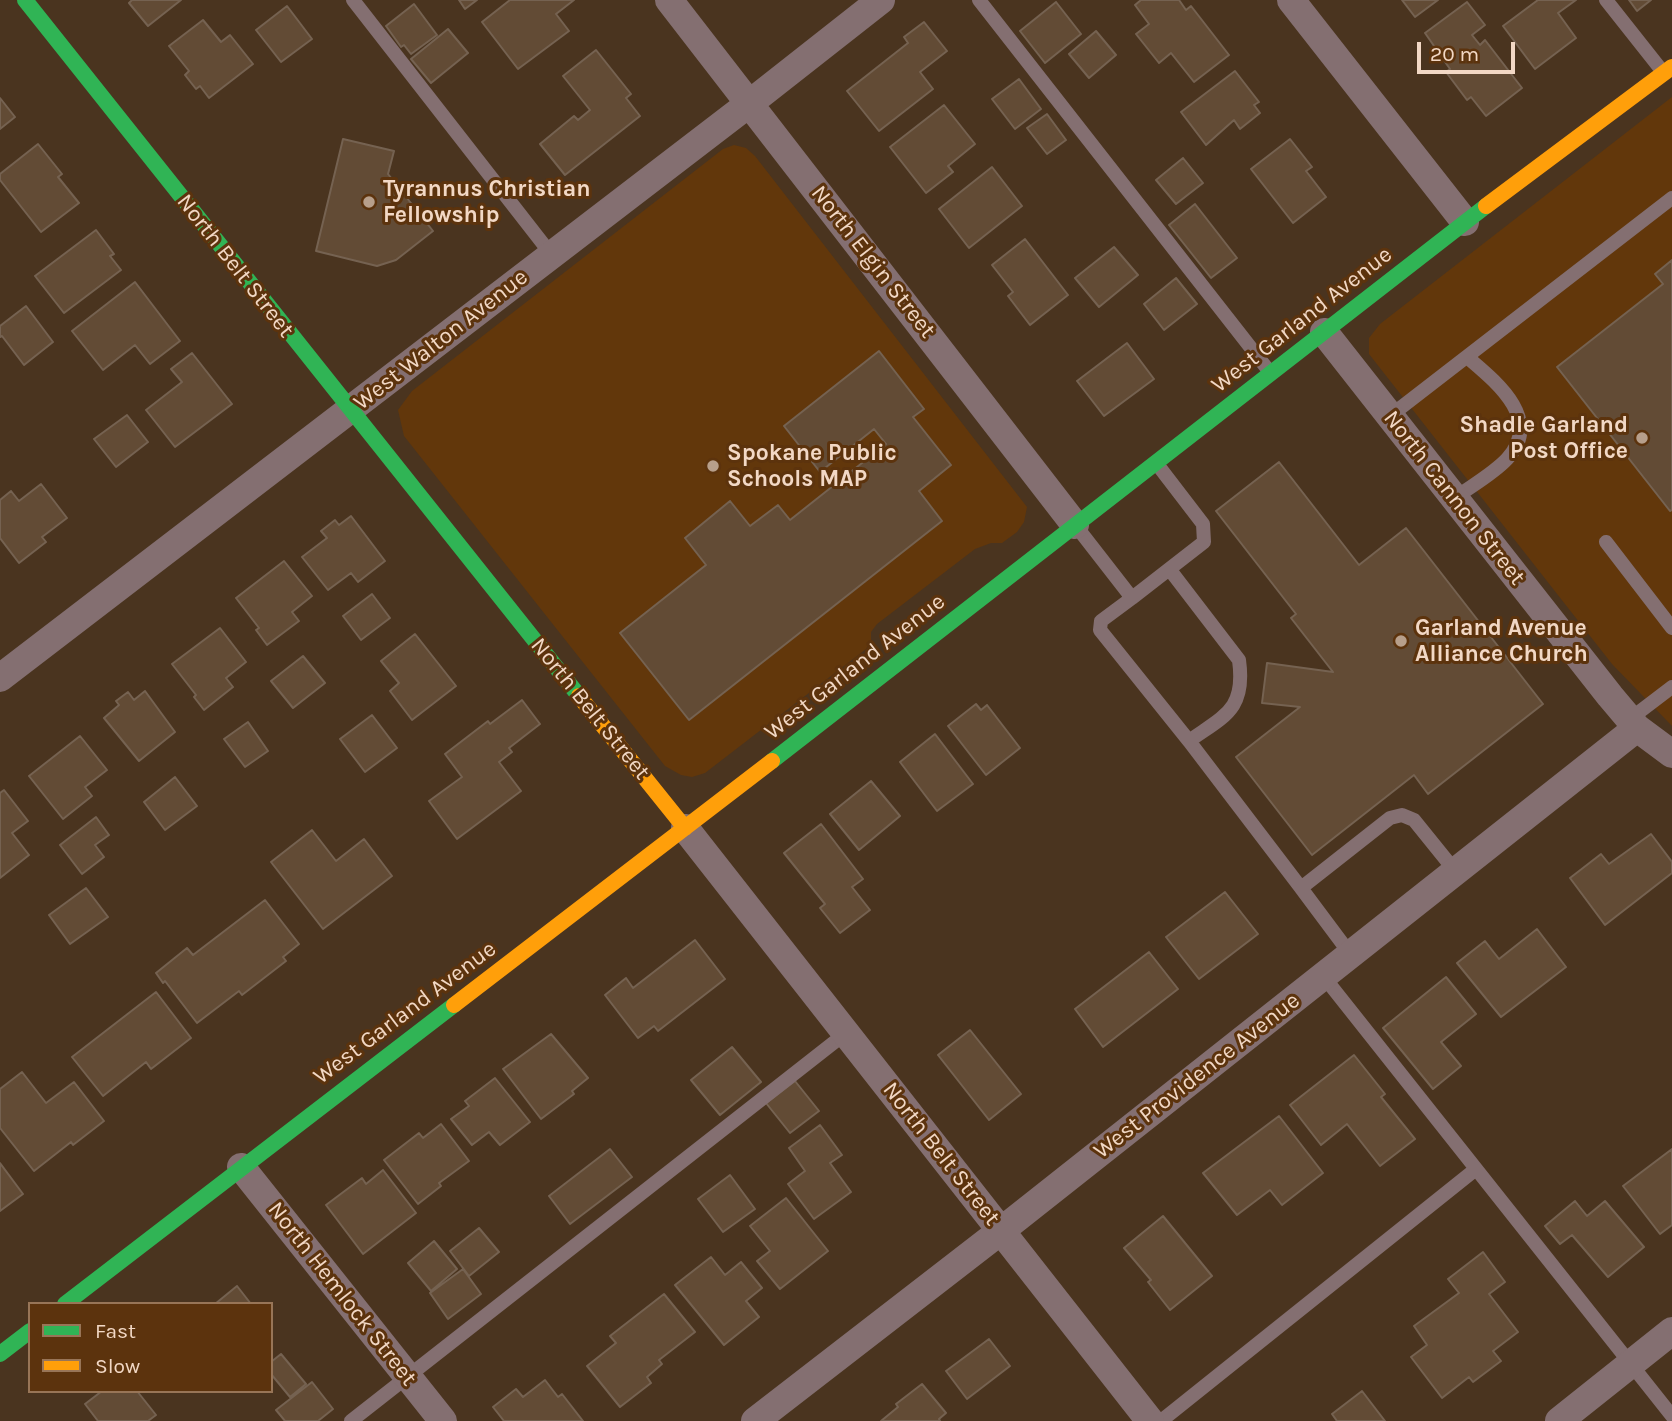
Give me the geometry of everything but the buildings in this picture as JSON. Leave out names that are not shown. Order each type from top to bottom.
[{"type":"street","name":"North Belt Street","points":[[25,0],[685,828],[1150,1421]]},
{"type":"street","name":"North Elgin Street","points":[[669,0],[1075,525]]},
{"type":"street","name":"West Walton Avenue","points":[[0,678],[881,0]]},
{"type":"street","points":[[1291,0],[1465,222]]},
{"type":"street","name":"West Garland Avenue","points":[[68,1302],[685,828],[1465,222],[1668,70]]},
{"type":"street","name":"North Cannon Street","points":[[1324,332],[1633,724],[1672,754]]},
{"type":"street","name":"West Providence Avenue","points":[[755,1421],[1457,872],[1633,724]]},
{"type":"street","name":"North Hemlock Street","points":[[241,1167],[443,1421]]},
{"type":"street","points":[[1559,1421],[1672,1331]]},
{"type":"street","points":[[0,1354],[28,1333]]},
{"type":"lane","points":[[353,0],[551,254]]},
{"type":"lane","points":[[979,0],[1271,373]]},
{"type":"lane","points":[[1606,0],[1668,70]]},
{"type":"lane","points":[[1390,416],[1672,198]]},
{"type":"lane","points":[[1455,498],[1507,459],[1516,444],[1520,427],[1514,405],[1498,384],[1467,357]]},
{"type":"lane","points":[[1156,463],[1203,524],[1204,542],[1101,621],[1100,630],[1189,741],[1351,956]]},
{"type":"lane","points":[[1075,525],[1132,598]]},
{"type":"lane","points":[[1606,542],[1672,628]]},
{"type":"lane","points":[[1170,570],[1239,660],[1238,699],[1233,709],[1189,741]]},
{"type":"lane","points":[[1633,724],[1672,687]]},
{"type":"lane","points":[[1301,888],[1390,818],[1402,815],[1414,820],[1457,872]]},
{"type":"lane","points":[[1324,977],[1672,1416]]},
{"type":"lane","points":[[351,1421],[846,1034]]},
{"type":"lane","points":[[1161,1421],[1476,1169]]},
{"type":"shaded area","points":[[1672,97],[1672,726],[1612,664],[1369,354],[1369,338],[1380,324]]},
{"type":"shaded area","name":"Spokane Public Schools MAP","points":[[734,145],[746,148],[755,156],[1027,507],[1024,522],[1017,532],[1002,543],[991,543],[975,549],[877,624],[871,632],[871,642],[866,649],[705,773],[692,777],[681,775],[665,766],[404,436],[398,410],[412,391],[723,149]]},
{"type":"traffic: fast","points":[[25,0],[579,696]]},
{"type":"traffic: fast","points":[[772,761],[1486,206]]},
{"type":"traffic: fast","points":[[68,1302],[454,1005]]},
{"type":"traffic: fast","points":[[0,1354],[28,1333]]},
{"type":"traffic: slow","points":[[1486,206],[1672,67]]},
{"type":"traffic: slow","points":[[579,696],[685,828]]},
{"type":"traffic: slow","points":[[454,1005],[772,761]]},
{"type":"place","name":"Tyrannus Christian Fellowship","points":[[369,202]]},
{"type":"place","name":"Shadle Garland Post Office","points":[[1642,438]]},
{"type":"place","name":"Spokane Public Schools MAP","points":[[713,466]]},
{"type":"place","name":"Garland Avenue Alliance Church","points":[[1401,641]]}]
